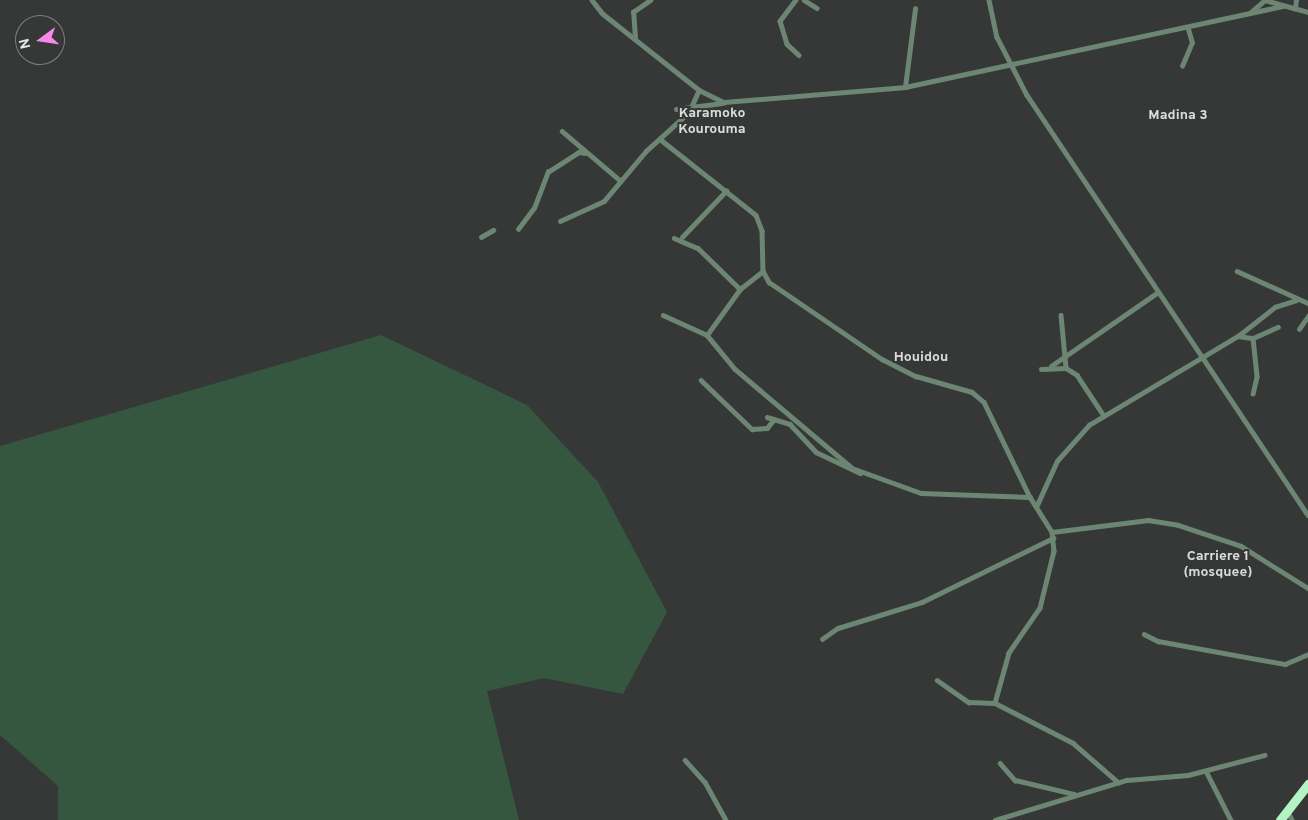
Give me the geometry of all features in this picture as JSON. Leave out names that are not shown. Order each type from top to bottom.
[{"type":"highway","points":[[1280,820],[1308,784]]},
{"type":"street","points":[[592,0],[699,90],[724,102]]},
{"type":"street","points":[[635,38],[632,17],[641,0]]},
{"type":"street","points":[[638,8],[650,0]]},
{"type":"street","points":[[796,0],[780,22],[787,44],[799,55]]},
{"type":"street","points":[[804,0],[817,8]]},
{"type":"street","points":[[989,0],[1010,67],[1157,293],[1201,355],[1308,515]]},
{"type":"street","points":[[1249,13],[1265,0],[1308,12]]},
{"type":"street","points":[[1294,9],[1296,0]]},
{"type":"street","points":[[676,109],[724,102],[905,87],[1188,29],[1282,6]]},
{"type":"street","points":[[905,87],[914,9]]},
{"type":"street","points":[[1182,66],[1192,43],[1188,29]]},
{"type":"street","points":[[560,221],[604,201],[691,107],[699,90]]},
{"type":"street","points":[[562,131],[621,181]]},
{"type":"street","points":[[660,139],[756,215],[762,231],[763,271],[769,282],[882,359],[979,396],[1030,498],[1037,505],[1053,535],[1042,601],[1009,653],[995,703]]},
{"type":"street","points":[[518,229],[534,208],[548,172],[579,152],[586,153]]},
{"type":"street","points":[[682,237],[726,191]]},
{"type":"street","points":[[481,237],[493,230]]},
{"type":"street","points":[[674,238],[698,248],[740,289]]},
{"type":"street","points":[[707,335],[740,289],[763,271]]},
{"type":"street","points":[[1237,271],[1296,300],[1308,303]]},
{"type":"street","points":[[1041,369],[1052,366],[1157,293]]},
{"type":"street","points":[[1037,505],[1044,481],[1074,438],[1104,416],[1201,355],[1238,336],[1276,307],[1296,300]]},
{"type":"street","points":[[662,315],[707,335],[772,403],[847,464],[868,475]]},
{"type":"street","points":[[1061,315],[1066,368]]},
{"type":"street","points":[[1299,329],[1308,316]]},
{"type":"street","points":[[1238,336],[1253,338],[1278,326]]},
{"type":"street","points":[[1253,338],[1257,377],[1253,394]]},
{"type":"street","points":[[1052,366],[1066,368],[1077,375],[1104,416]]},
{"type":"street","points":[[701,380],[752,429],[767,428],[774,419]]},
{"type":"street","points":[[767,417],[790,424],[830,461],[921,493],[1030,498]]},
{"type":"street","points":[[822,639],[838,628],[922,602],[1053,535],[1148,520],[1178,525],[1241,546],[1308,588]]},
{"type":"street","points":[[1144,634],[1158,641],[1285,664],[1308,654]]},
{"type":"street","points":[[937,680],[969,702],[995,703],[1073,743],[1118,782]]},
{"type":"street","points":[[995,820],[1074,794],[1118,782],[1206,770],[1264,755]]},
{"type":"street","points":[[685,760],[705,782],[726,820]]},
{"type":"street","points":[[1000,763],[1008,775],[1024,784],[1074,794]]},
{"type":"street","points":[[1206,770],[1231,820]]},
{"type":"street","points":[[1287,810],[1292,820]]},
{"type":"green space","points":[[381,335],[527,405],[598,482],[667,612],[623,694],[544,678],[487,691],[519,820],[58,820],[58,786],[0,735],[0,446]]},
{"type":"district","name":"Madina 3","points":[[1178,116]]},
{"type":"district","name":"Karamoko Kourouma","points":[[712,122]]},
{"type":"district","name":"Houidou","points":[[921,358]]},
{"type":"district","name":"Carriere 1 (mosquee)","points":[[1218,566]]}]
